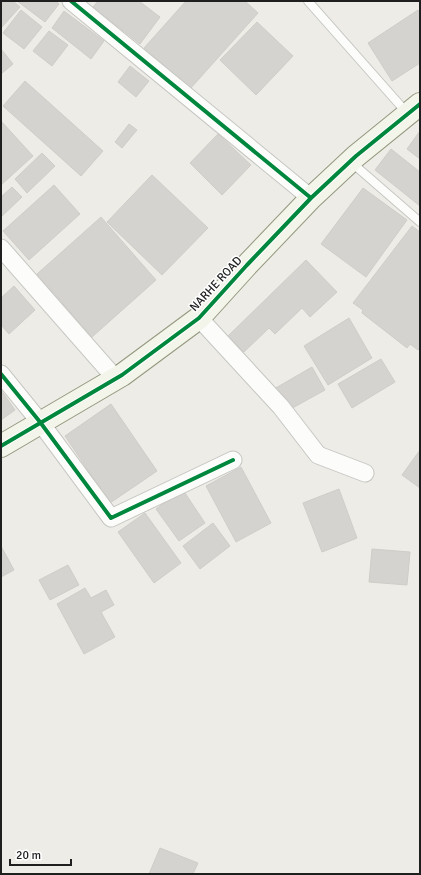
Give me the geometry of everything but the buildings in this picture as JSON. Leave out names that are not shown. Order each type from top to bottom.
[{"type":"street","points":[[71,1],[311,198]]},
{"type":"street","name":"NARHE ROAD","points":[[1,446],[122,375],[199,318],[311,198],[350,161],[414,109]]},
{"type":"street","points":[[1,248],[116,378]]},
{"type":"street","points":[[199,318],[281,407],[318,455],[365,473]]},
{"type":"street","points":[[1,374],[40,422],[112,518],[233,460]]},
{"type":"lane","points":[[308,1],[414,109]]},
{"type":"lane","points":[[350,161],[420,222]]},
{"type":"cycle path","points":[[71,1],[311,198]]},
{"type":"cycle path","points":[[1,446],[122,375],[199,318],[311,198],[356,156],[420,104]]},
{"type":"cycle path","points":[[1,374],[40,422],[111,518],[233,460]]}]
